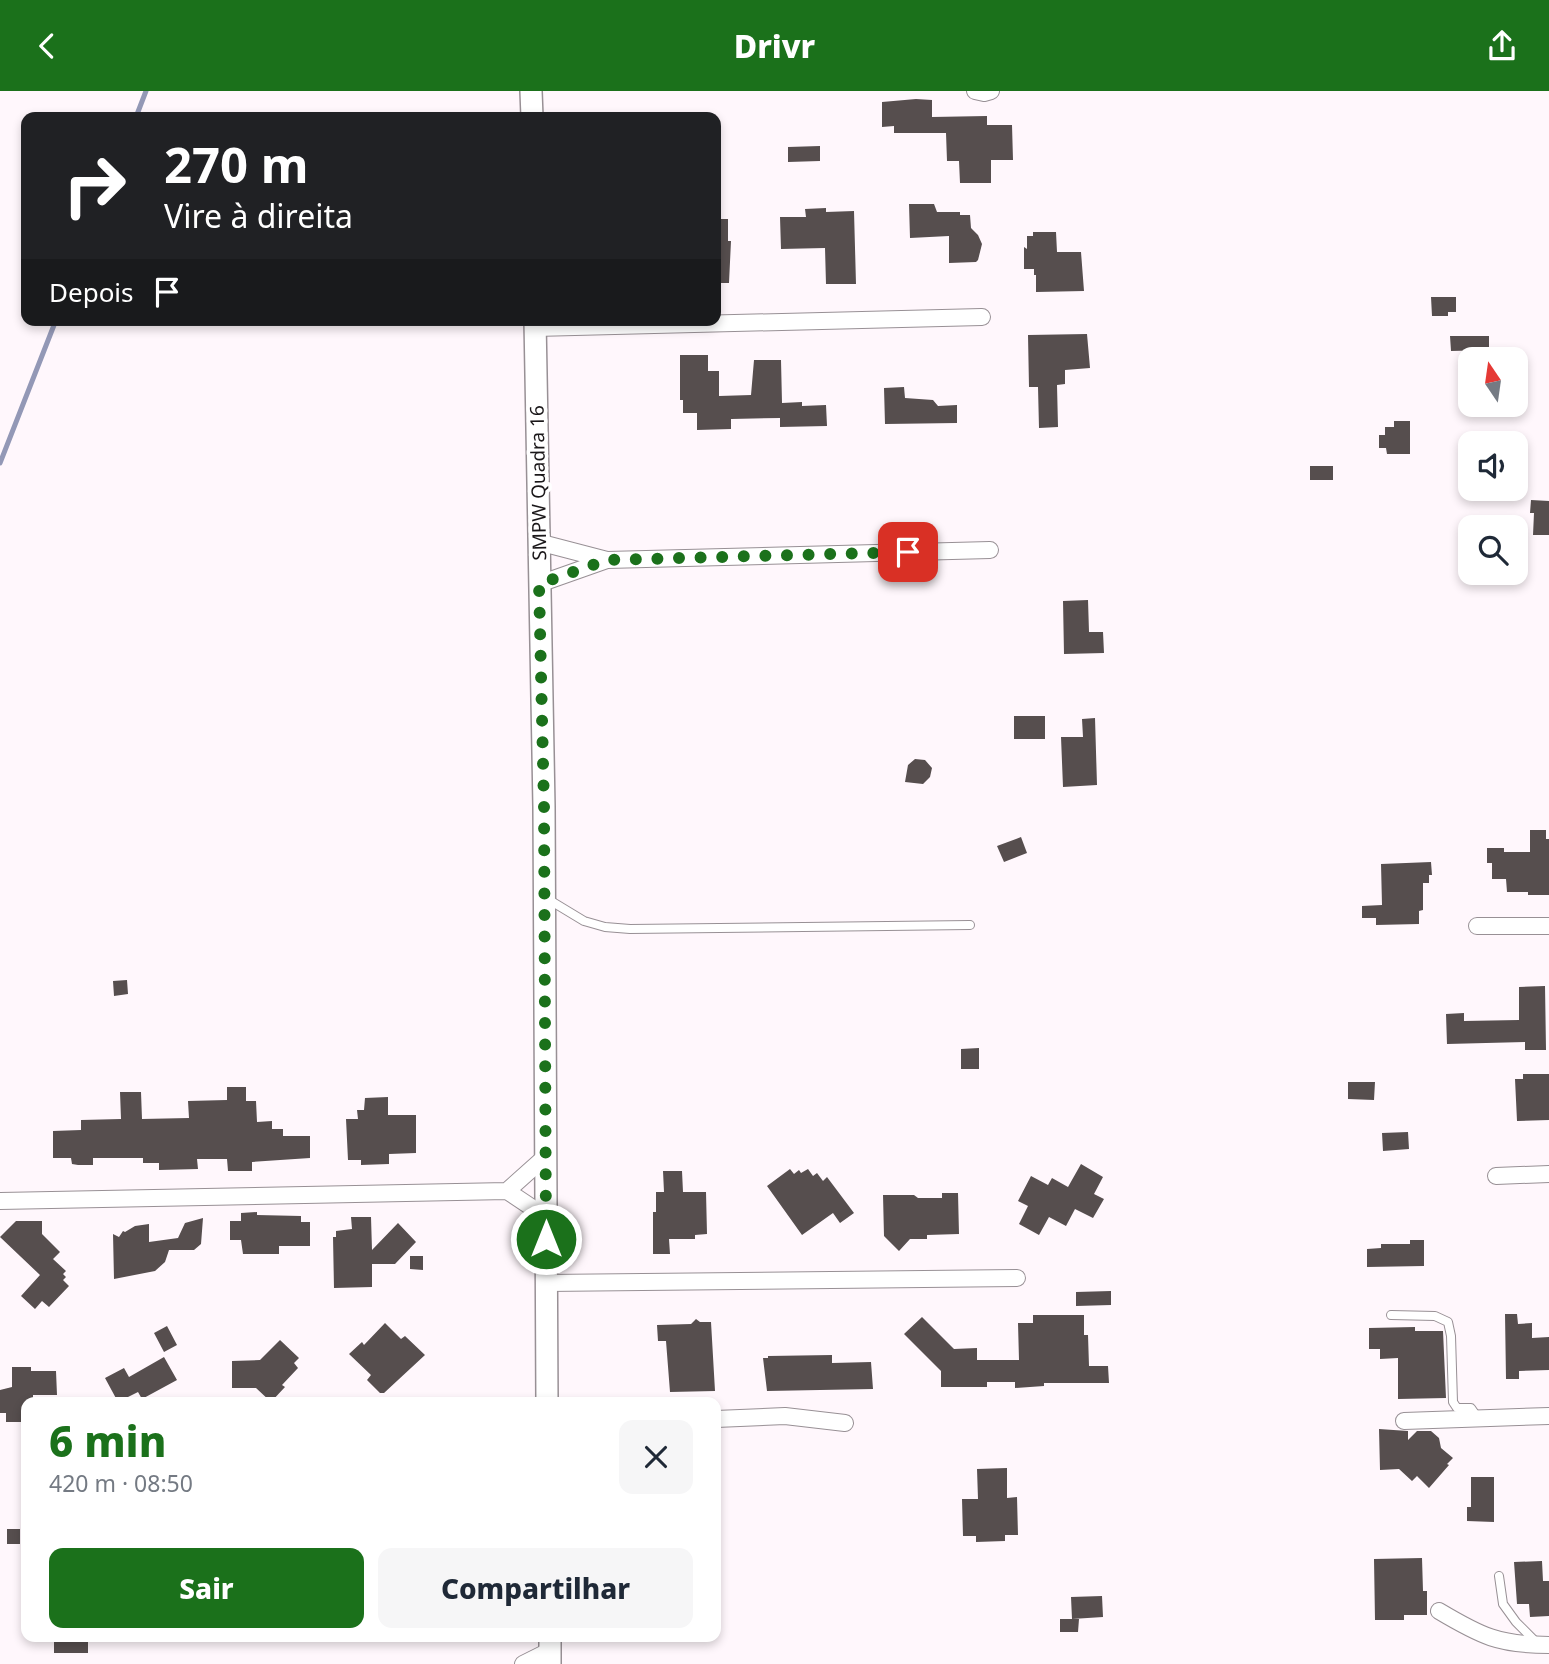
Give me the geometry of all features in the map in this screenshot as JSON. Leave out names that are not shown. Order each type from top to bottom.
[{"type":"street","points":[[531,91],[532,112]]},
{"type":"street","points":[[975,91],[991,91]]},
{"type":"street","points":[[721,321],[982,317]]},
{"type":"street","name":"SMPW Quadra 16","points":[[535,326],[544,896],[547,1397]]},
{"type":"street","points":[[538,542],[607,560],[990,550]]},
{"type":"street","points":[[539,584],[607,560]]},
{"type":"street","points":[[1477,926],[1549,926]]},
{"type":"street","points":[[507,1191],[545,1157]]},
{"type":"street","points":[[1496,1176],[1549,1174]]},
{"type":"street","points":[[0,1201],[507,1191],[546,1217]]},
{"type":"street","points":[[546,1283],[1017,1278]]},
{"type":"street","points":[[721,1419],[785,1416],[845,1423]]},
{"type":"street","points":[[1404,1421],[1549,1416]]},
{"type":"street","points":[[1439,1611],[1469,1629],[1497,1641],[1544,1645]]},
{"type":"street","points":[[523,1664],[550,1650]]},
{"type":"lane","points":[[544,896],[584,921],[605,927],[630,929],[970,925]]},
{"type":"lane","points":[[1391,1315],[1435,1316],[1448,1322],[1451,1336],[1453,1402],[1457,1408],[1471,1408],[1478,1417]]},
{"type":"lane","points":[[1499,1576],[1503,1604],[1516,1622],[1544,1645]]},
{"type":"building","points":[[932,100],[932,117],[987,116],[987,125],[1012,125],[1013,160],[991,160],[991,183],[960,183],[959,161],[947,161],[946,133],[894,133],[894,126],[882,127],[882,102]]},
{"type":"building","points":[[820,146],[820,161],[788,162],[788,147]]},
{"type":"building","points":[[909,204],[934,204],[937,212],[970,215],[971,228],[982,244],[978,260],[949,263],[949,236],[910,238]]},
{"type":"building","points":[[826,208],[826,212],[854,211],[856,284],[826,284],[825,248],[781,249],[780,217],[806,217],[805,209]]},
{"type":"building","points":[[721,219],[728,219],[728,241],[731,241],[729,283],[721,283]]},
{"type":"building","points":[[1033,232],[1056,232],[1057,252],[1081,252],[1084,291],[1036,292],[1034,269],[1024,269],[1024,247],[1027,249],[1027,236],[1033,236]]},
{"type":"building","points":[[1431,297],[1456,297],[1456,312],[1448,312],[1448,316],[1432,316]]},
{"type":"building","points":[[1087,334],[1090,368],[1065,370],[1065,384],[1057,385],[1058,427],[1039,428],[1038,387],[1029,387],[1028,335]]},
{"type":"building","points":[[1450,336],[1489,336],[1489,347],[1458,347],[1458,351],[1451,351]]},
{"type":"building","points":[[680,355],[708,355],[708,371],[719,371],[719,396],[751,395],[754,360],[781,360],[782,403],[826,405],[827,426],[780,427],[780,418],[731,419],[731,429],[697,430],[697,413],[683,413],[683,400],[680,400]]},
{"type":"building","points":[[904,387],[905,398],[933,400],[938,406],[957,405],[957,423],[885,424],[884,388]]},
{"type":"building","points":[[1394,421],[1410,421],[1410,454],[1387,454],[1386,448],[1379,448],[1379,435],[1385,435],[1385,427],[1394,427]]},
{"type":"building","points":[[1310,466],[1333,466],[1333,480],[1310,480]]},
{"type":"building","points":[[1531,500],[1549,501],[1549,535],[1533,535],[1534,513],[1530,513]]},
{"type":"building","points":[[1088,600],[1089,632],[1103,632],[1104,653],[1064,654],[1063,601]]},
{"type":"building","points":[[1014,716],[1045,716],[1045,739],[1014,739]]},
{"type":"building","points":[[1095,718],[1097,785],[1063,787],[1061,737],[1083,737],[1082,719]]},
{"type":"building","points":[[915,759],[925,760],[932,768],[930,777],[923,784],[905,782],[908,765]]},
{"type":"building","points":[[1530,830],[1546,830],[1546,839],[1549,839],[1549,895],[1507,892],[1506,879],[1492,879],[1492,863],[1487,863],[1487,848],[1504,848],[1504,852],[1530,852]]},
{"type":"building","points":[[1021,837],[1027,853],[1004,862],[997,846]]},
{"type":"building","points":[[1431,862],[1432,875],[1429,875],[1429,883],[1423,883],[1423,910],[1419,911],[1419,924],[1376,925],[1376,918],[1362,918],[1362,906],[1382,905],[1381,864]]},
{"type":"building","points":[[127,980],[128,994],[114,996],[113,981]]},
{"type":"building","points":[[1545,986],[1546,1050],[1525,1050],[1525,1042],[1447,1044],[1446,1014],[1464,1013],[1464,1021],[1519,1020],[1519,987]]},
{"type":"building","points":[[979,1048],[979,1069],[961,1069],[961,1049]]},
{"type":"building","points":[[1523,1074],[1549,1074],[1549,1120],[1517,1121],[1515,1079],[1523,1079]]},
{"type":"building","points":[[1348,1082],[1375,1082],[1374,1100],[1348,1099]]},
{"type":"building","points":[[227,1087],[246,1087],[246,1101],[256,1101],[257,1122],[272,1121],[272,1129],[283,1129],[283,1136],[310,1136],[310,1158],[252,1162],[252,1171],[228,1171],[227,1159],[197,1159],[198,1169],[159,1170],[159,1163],[143,1163],[143,1158],[93,1158],[93,1165],[78,1165],[72,1164],[71,1158],[53,1158],[53,1131],[81,1130],[81,1120],[121,1119],[120,1092],[141,1092],[142,1119],[189,1118],[188,1101],[227,1100]]},
{"type":"building","points":[[388,1097],[388,1115],[416,1115],[416,1153],[389,1154],[389,1164],[361,1165],[361,1160],[348,1160],[346,1119],[358,1119],[357,1110],[364,1110],[365,1098]]},
{"type":"building","points":[[1408,1132],[1409,1149],[1383,1151],[1382,1133]]},
{"type":"building","points":[[1081,1164],[1103,1177],[1094,1194],[1104,1199],[1093,1218],[1075,1209],[1066,1226],[1049,1217],[1039,1235],[1019,1224],[1028,1206],[1018,1201],[1031,1176],[1048,1185],[1052,1178],[1068,1187]]},
{"type":"building","points":[[790,1169],[794,1174],[808,1169],[813,1176],[817,1173],[823,1181],[827,1177],[854,1213],[840,1223],[833,1213],[802,1235],[767,1186]]},
{"type":"building","points":[[663,1171],[682,1171],[683,1192],[706,1192],[707,1234],[695,1235],[695,1239],[669,1239],[670,1254],[653,1254],[653,1212],[656,1212],[656,1192],[664,1192]]},
{"type":"building","points":[[942,1193],[958,1193],[959,1234],[927,1235],[927,1239],[910,1239],[899,1251],[884,1236],[883,1195],[942,1198]]},
{"type":"building","points":[[257,1212],[257,1215],[301,1216],[301,1222],[310,1222],[310,1246],[279,1246],[279,1254],[243,1254],[241,1240],[230,1240],[230,1221],[241,1221],[241,1213]]},
{"type":"building","points":[[351,1217],[371,1217],[372,1250],[398,1223],[416,1242],[395,1264],[372,1264],[372,1287],[334,1288],[333,1237],[336,1237],[336,1231],[352,1229]]},
{"type":"building","points":[[203,1218],[201,1244],[194,1250],[169,1250],[165,1262],[155,1271],[114,1279],[113,1234],[119,1237],[123,1231],[149,1224],[149,1242],[178,1238],[185,1223]]},
{"type":"building","points":[[16,1221],[42,1221],[42,1234],[60,1252],[53,1259],[66,1271],[63,1280],[69,1286],[49,1307],[42,1301],[35,1309],[21,1296],[40,1275],[0,1237]]},
{"type":"building","points":[[1410,1240],[1424,1240],[1424,1266],[1367,1267],[1367,1249],[1381,1248],[1381,1244],[1410,1244]]},
{"type":"building","points":[[410,1256],[423,1256],[423,1270],[410,1269]]},
{"type":"building","points":[[1111,1291],[1111,1305],[1076,1306],[1076,1292]]},
{"type":"building","points":[[1505,1314],[1517,1314],[1518,1324],[1532,1323],[1532,1338],[1549,1337],[1549,1370],[1519,1371],[1519,1379],[1506,1379]]},
{"type":"building","points":[[1033,1315],[1084,1315],[1089,1366],[1108,1366],[1109,1383],[1044,1383],[1044,1386],[1015,1388],[1015,1382],[987,1382],[987,1387],[941,1387],[941,1371],[904,1334],[922,1317],[954,1349],[977,1348],[977,1360],[1019,1360],[1018,1323],[1033,1323]]},
{"type":"building","points":[[696,1319],[700,1322],[711,1322],[715,1391],[670,1392],[666,1341],[658,1341],[657,1325],[691,1324]]},
{"type":"building","points":[[385,1323],[401,1339],[405,1336],[425,1355],[384,1393],[380,1393],[367,1380],[371,1375],[349,1354],[362,1342],[364,1345]]},
{"type":"building","points":[[167,1326],[177,1345],[164,1352],[154,1333]]},
{"type":"building","points":[[1415,1327],[1415,1331],[1443,1331],[1446,1398],[1398,1399],[1398,1358],[1380,1359],[1380,1349],[1369,1349],[1369,1328]]},
{"type":"building","points":[[280,1340],[299,1358],[294,1363],[298,1368],[282,1385],[285,1387],[276,1397],[266,1397],[256,1388],[232,1388],[232,1361],[260,1360]]},
{"type":"building","points":[[832,1355],[832,1363],[871,1362],[873,1389],[767,1391],[763,1358]]},
{"type":"building","points":[[164,1357],[177,1380],[146,1397],[141,1397],[138,1392],[128,1397],[115,1397],[105,1378],[124,1368],[129,1377]]},
{"type":"building","points":[[12,1367],[31,1367],[31,1371],[56,1371],[57,1395],[21,1397],[21,1422],[6,1422],[6,1413],[0,1413],[0,1390],[12,1387]]},
{"type":"building","points":[[1379,1429],[1408,1431],[1408,1440],[1417,1431],[1431,1431],[1439,1438],[1441,1448],[1453,1458],[1429,1488],[1417,1476],[1412,1481],[1399,1469],[1380,1470]]},
{"type":"building","points":[[1007,1468],[1007,1498],[1017,1497],[1018,1535],[1005,1535],[1005,1541],[976,1542],[976,1536],[963,1536],[962,1499],[978,1499],[977,1469]]},
{"type":"building","points":[[1471,1477],[1494,1477],[1494,1522],[1467,1521],[1467,1507],[1471,1507]]},
{"type":"building","points":[[7,1529],[20,1529],[20,1544],[7,1544]]},
{"type":"building","points":[[1422,1558],[1427,1615],[1404,1615],[1404,1620],[1375,1620],[1374,1559]]},
{"type":"building","points":[[1542,1561],[1543,1581],[1549,1581],[1549,1616],[1530,1617],[1529,1604],[1517,1604],[1514,1562]]},
{"type":"building","points":[[1102,1596],[1103,1617],[1072,1619],[1071,1597]]},
{"type":"building","points":[[1060,1619],[1079,1619],[1078,1632],[1060,1632]]},
{"type":"building","points":[[54,1642],[88,1642],[88,1653],[54,1653]]},
{"type":"waterway","points":[[138,112],[146,91]]},
{"type":"waterway","points":[[0,463],[54,326]]},
{"type":"route","points":[[546,1239],[544,807],[539,584],[607,560],[908,552]]}]
